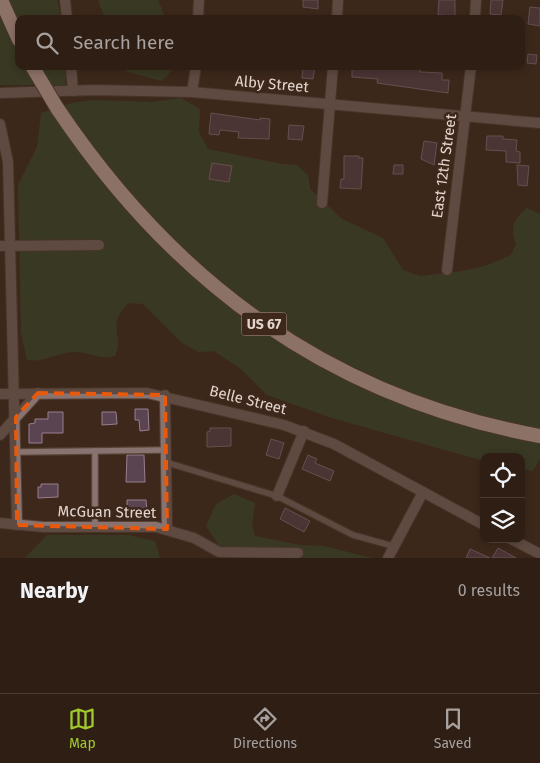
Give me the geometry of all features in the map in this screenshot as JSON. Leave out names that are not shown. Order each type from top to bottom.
[{"type":"highway","points":[[2,0],[15,31]]},
{"type":"highway","name":"US 67","points":[[34,70],[57,108],[102,170],[148,225],[200,275],[267,326],[328,364],[390,394],[477,423],[540,436]]},
{"type":"street","points":[[65,0],[67,15]]},
{"type":"street","points":[[198,15],[199,0]]},
{"type":"street","points":[[337,15],[338,0]]},
{"type":"street","points":[[475,15],[476,0]]},
{"type":"street","points":[[71,70],[73,91]]},
{"type":"street","points":[[192,92],[195,70]]},
{"type":"street","points":[[322,202],[333,70]]},
{"type":"street","name":"East 12th Street","points":[[447,270],[452,213],[471,70]]},
{"type":"street","name":"Alby Street","points":[[0,93],[73,91],[192,92],[540,123]]},
{"type":"street","points":[[0,124],[8,162],[5,246],[16,393],[17,525]]},
{"type":"street","points":[[5,246],[99,245]]},
{"type":"street","points":[[0,435],[38,393]]},
{"type":"street","name":"Belle Street","points":[[0,394],[148,393],[164,395],[304,431],[334,444],[480,523]]},
{"type":"street","points":[[164,395],[167,529]]},
{"type":"street","points":[[277,496],[304,431]]},
{"type":"street","points":[[388,558],[423,492]]},
{"type":"street","name":"McGuan Street","points":[[0,523],[167,529],[194,538],[220,555],[298,553]]},
{"type":"street","points":[[519,543],[540,554]]},
{"type":"lane","points":[[17,452],[165,450]]},
{"type":"lane","points":[[94,527],[95,451]]},
{"type":"lane","points":[[165,462],[277,496],[353,535],[393,546]]},
{"type":"highlighted area","points":[[38,393],[165,395],[167,529],[17,525],[16,417]]},
{"type":"green space","points":[[0,0],[57,0],[60,15],[15,15],[15,70],[67,70],[65,85],[0,85]]},
{"type":"green space","points":[[98,0],[158,0],[164,15],[104,15]]},
{"type":"green space","points":[[126,70],[173,70],[161,81]]},
{"type":"green space","points":[[181,98],[200,109],[199,132],[208,149],[282,164],[297,165],[308,175],[310,189],[342,219],[383,238],[403,270],[420,276],[485,266],[511,255],[516,244],[513,228],[516,220],[527,208],[540,214],[540,459],[533,471],[525,470],[525,453],[480,453],[480,460],[332,418],[267,395],[241,369],[214,351],[199,352],[182,343],[143,304],[128,303],[121,311],[116,325],[118,342],[115,356],[105,357],[71,352],[40,360],[27,360],[21,333],[18,185],[37,147],[41,113],[72,103],[93,100],[152,102]]},
{"type":"green space","points":[[234,494],[255,503],[252,524],[255,536],[300,545],[324,546],[372,558],[227,558],[206,526],[216,504]]},
{"type":"green space","points":[[47,535],[128,535],[155,541],[160,558],[25,558]]},
{"type":"building","points":[[303,0],[318,0],[318,9],[303,7]]},
{"type":"building","points":[[439,0],[455,0],[455,15],[438,15]]},
{"type":"building","points":[[491,0],[503,0],[501,15],[490,14]]},
{"type":"building","points":[[530,7],[540,8],[540,26],[528,24]]},
{"type":"building","points":[[528,54],[537,55],[536,64],[527,63]]},
{"type":"building","points":[[303,70],[314,70],[313,79],[302,78]]},
{"type":"building","points":[[352,70],[420,70],[420,72],[442,73],[442,80],[449,80],[448,93],[377,83],[378,79],[352,77]]},
{"type":"building","points":[[211,113],[260,120],[260,118],[270,119],[269,139],[238,138],[239,132],[220,130],[219,135],[209,134]]},
{"type":"building","points":[[289,125],[304,126],[302,140],[288,139]]},
{"type":"building","points":[[487,136],[503,136],[503,139],[517,140],[516,151],[520,152],[520,163],[506,162],[506,151],[486,150]]},
{"type":"building","points":[[424,141],[437,143],[434,165],[421,159]]},
{"type":"building","points":[[344,156],[359,156],[359,158],[363,158],[361,189],[340,188],[341,179],[344,179]]},
{"type":"building","points":[[212,163],[232,166],[229,182],[209,179]]},
{"type":"building","points":[[394,165],[403,165],[403,174],[393,174]]},
{"type":"building","points":[[517,165],[529,166],[527,186],[518,185]]},
{"type":"building","points":[[135,409],[148,409],[149,430],[140,431],[139,420],[135,420]]},
{"type":"building","points":[[48,412],[63,412],[63,433],[42,433],[42,443],[29,443],[29,424],[35,423],[35,419],[48,419]]},
{"type":"building","points":[[102,412],[116,412],[117,424],[102,425]]},
{"type":"building","points":[[210,428],[231,428],[231,446],[207,447],[207,432],[210,431]]},
{"type":"building","points":[[271,439],[284,443],[279,459],[266,455]]},
{"type":"building","points":[[127,455],[144,455],[145,482],[126,482]]},
{"type":"building","points":[[308,455],[317,459],[315,463],[334,471],[330,481],[302,469]]},
{"type":"building","points":[[41,484],[58,484],[58,497],[38,498],[38,487],[41,487]]},
{"type":"building","points":[[127,500],[146,500],[147,513],[127,514]]},
{"type":"building","points":[[285,508],[310,521],[304,532],[280,519]]},
{"type":"building","points":[[498,548],[516,558],[492,558]]},
{"type":"building","points":[[470,549],[490,558],[466,558]]}]
